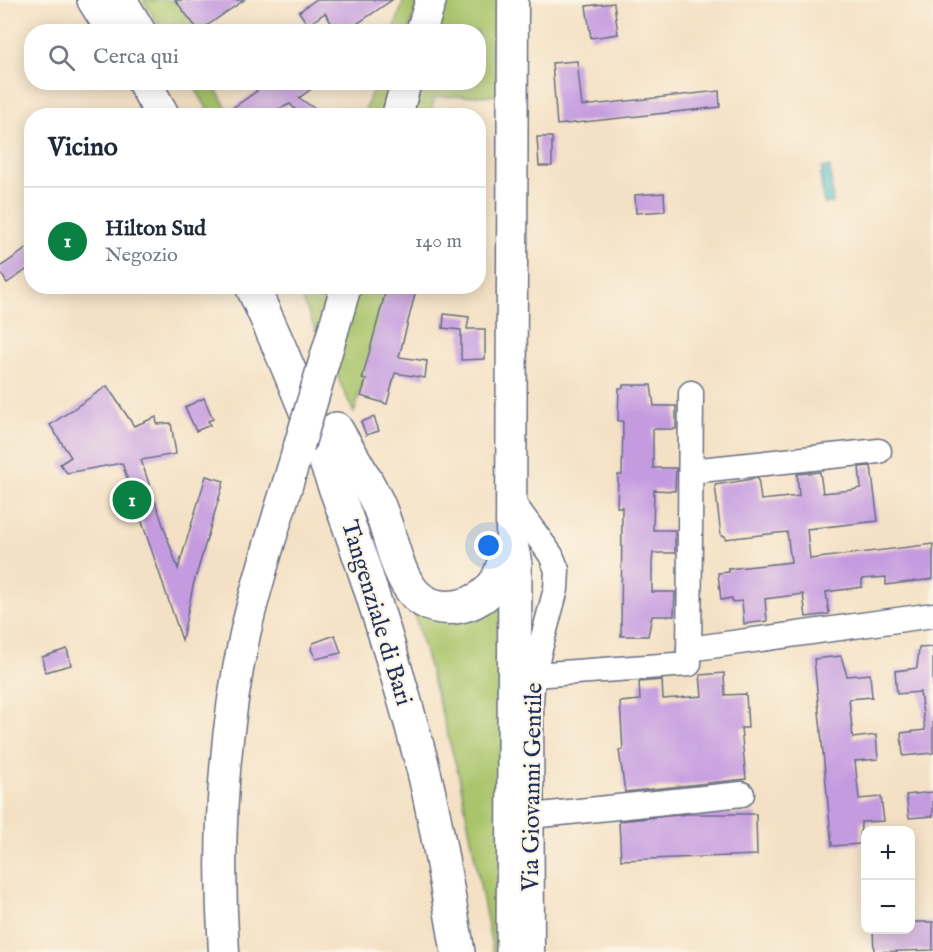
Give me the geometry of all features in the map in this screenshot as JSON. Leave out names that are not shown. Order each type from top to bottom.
[{"type":"highway","points":[[94,0],[109,24]]},
{"type":"highway","points":[[120,0],[134,24]]},
{"type":"highway","points":[[148,90],[159,108]]},
{"type":"highway","points":[[174,90],[184,108]]},
{"type":"highway","name":"Tangenziale di Bari","points":[[255,294],[316,436],[360,553],[421,762],[458,952]]},
{"type":"highway","name":"Tangenziale di Bari","points":[[281,294],[304,345],[336,429],[378,544],[409,641],[465,867],[480,952]]},
{"type":"highway","points":[[336,429],[378,503],[406,581],[415,595],[427,604],[440,608],[460,607],[481,597],[496,582],[511,543]]},
{"type":"highway","points":[[511,543],[515,564],[513,952]]},
{"type":"main road","points":[[424,24],[431,0]]},
{"type":"main road","points":[[511,543],[513,0]]},
{"type":"main road","points":[[399,108],[404,90]]},
{"type":"main road","points":[[224,952],[220,834],[228,731],[246,633],[344,294]]},
{"type":"street","points":[[533,675],[688,664],[691,393]]},
{"type":"street","points":[[691,471],[879,451]]},
{"type":"street","points":[[511,500],[551,555]]},
{"type":"street","points":[[511,543],[531,545],[551,555]]},
{"type":"street","name":"Via Giovanni Gentile","points":[[532,952],[533,675],[556,589],[557,570],[551,555]]},
{"type":"street","points":[[689,649],[933,615]]},
{"type":"street","points":[[531,816],[742,794]]},
{"type":"green space","points":[[143,0],[177,0],[196,24],[158,24]]},
{"type":"green space","points":[[404,0],[418,0],[411,24],[396,24]]},
{"type":"green space","points":[[444,0],[501,0],[501,95],[435,97],[432,108],[411,108],[417,90],[486,90],[486,24],[436,24]]},
{"type":"green space","points":[[196,90],[216,90],[227,108],[207,108]]},
{"type":"green space","points":[[372,90],[392,90],[386,108],[366,108]]},
{"type":"green space","points":[[302,294],[332,294],[319,338]]},
{"type":"green space","points":[[357,294],[386,294],[354,413],[334,369]]},
{"type":"green space","points":[[502,588],[504,952],[493,952],[459,776],[412,605]]},
{"type":"water","points":[[830,167],[833,203],[824,204],[820,174],[823,174],[822,168]]},
{"type":"building","points":[[175,0],[244,0],[209,24],[194,24]]},
{"type":"building","points":[[315,0],[392,0],[357,24],[332,24],[325,13],[307,24],[299,12]]},
{"type":"building","points":[[614,3],[618,34],[591,38],[586,6]]},
{"type":"building","points":[[577,61],[582,106],[719,91],[720,107],[557,125],[552,63]]},
{"type":"building","points":[[310,90],[299,98],[314,108],[294,108],[290,104],[281,108],[233,108],[257,91]]},
{"type":"building","points":[[537,137],[552,137],[552,166],[539,166]]},
{"type":"building","points":[[664,193],[665,211],[636,213],[635,195]]},
{"type":"building","points":[[24,250],[24,271],[7,283],[0,272],[0,267]]},
{"type":"building","points":[[385,294],[415,294],[399,357],[427,361],[425,378],[395,373],[387,404],[361,396],[366,380],[362,379]]},
{"type":"building","points":[[444,314],[469,317],[467,329],[485,329],[485,359],[461,360],[461,330],[443,328]]},
{"type":"building","points":[[623,385],[651,385],[654,406],[676,406],[676,429],[653,429],[653,468],[676,468],[675,491],[654,490],[653,530],[675,530],[675,553],[653,553],[652,592],[675,592],[674,616],[652,616],[648,636],[621,636],[622,507],[617,507],[618,475],[622,475],[623,421],[618,421],[619,388],[623,388]]},
{"type":"building","points":[[107,386],[134,426],[156,417],[157,424],[171,423],[176,454],[141,460],[178,569],[206,476],[224,481],[193,586],[182,640],[122,463],[67,473],[60,464],[71,457],[50,425]]},
{"type":"building","points":[[204,398],[213,419],[208,421],[210,425],[196,431],[185,407]]},
{"type":"building","points":[[374,417],[379,431],[366,435],[361,422]]},
{"type":"building","points":[[871,466],[878,521],[807,529],[810,559],[933,544],[933,579],[886,585],[886,577],[862,579],[862,587],[826,592],[829,614],[806,617],[803,594],[765,599],[767,621],[744,624],[742,601],[732,602],[732,598],[721,600],[718,573],[729,572],[728,569],[791,562],[787,532],[725,539],[725,536],[721,536],[715,485],[758,478],[761,500],[799,496],[797,474],[820,472],[823,493],[852,490],[861,488],[859,467]]},
{"type":"building","points":[[335,635],[341,653],[316,659],[311,649],[313,643]]},
{"type":"building","points":[[933,647],[933,753],[903,756],[901,733],[925,730],[920,692],[897,694],[895,671],[917,668],[919,648]]},
{"type":"building","points":[[67,649],[71,665],[45,672],[42,657]]},
{"type":"building","points":[[841,656],[847,676],[870,674],[872,697],[849,699],[853,738],[876,735],[878,759],[855,761],[859,799],[881,797],[884,821],[861,822],[860,844],[832,846],[814,659]]},
{"type":"building","points":[[724,673],[725,695],[746,694],[748,728],[741,728],[746,779],[625,792],[619,750],[623,750],[620,702],[640,700],[639,682],[662,680],[663,699],[702,696],[700,675]]},
{"type":"building","points":[[933,792],[933,816],[909,818],[906,795]]},
{"type":"building","points":[[688,814],[756,814],[757,855],[621,860],[619,821]]},
{"type":"building","points":[[915,922],[933,922],[933,950],[874,952],[873,934],[915,934]]},
{"type":"place","name":"Hilton Sud","points":[[132,500]]}]
